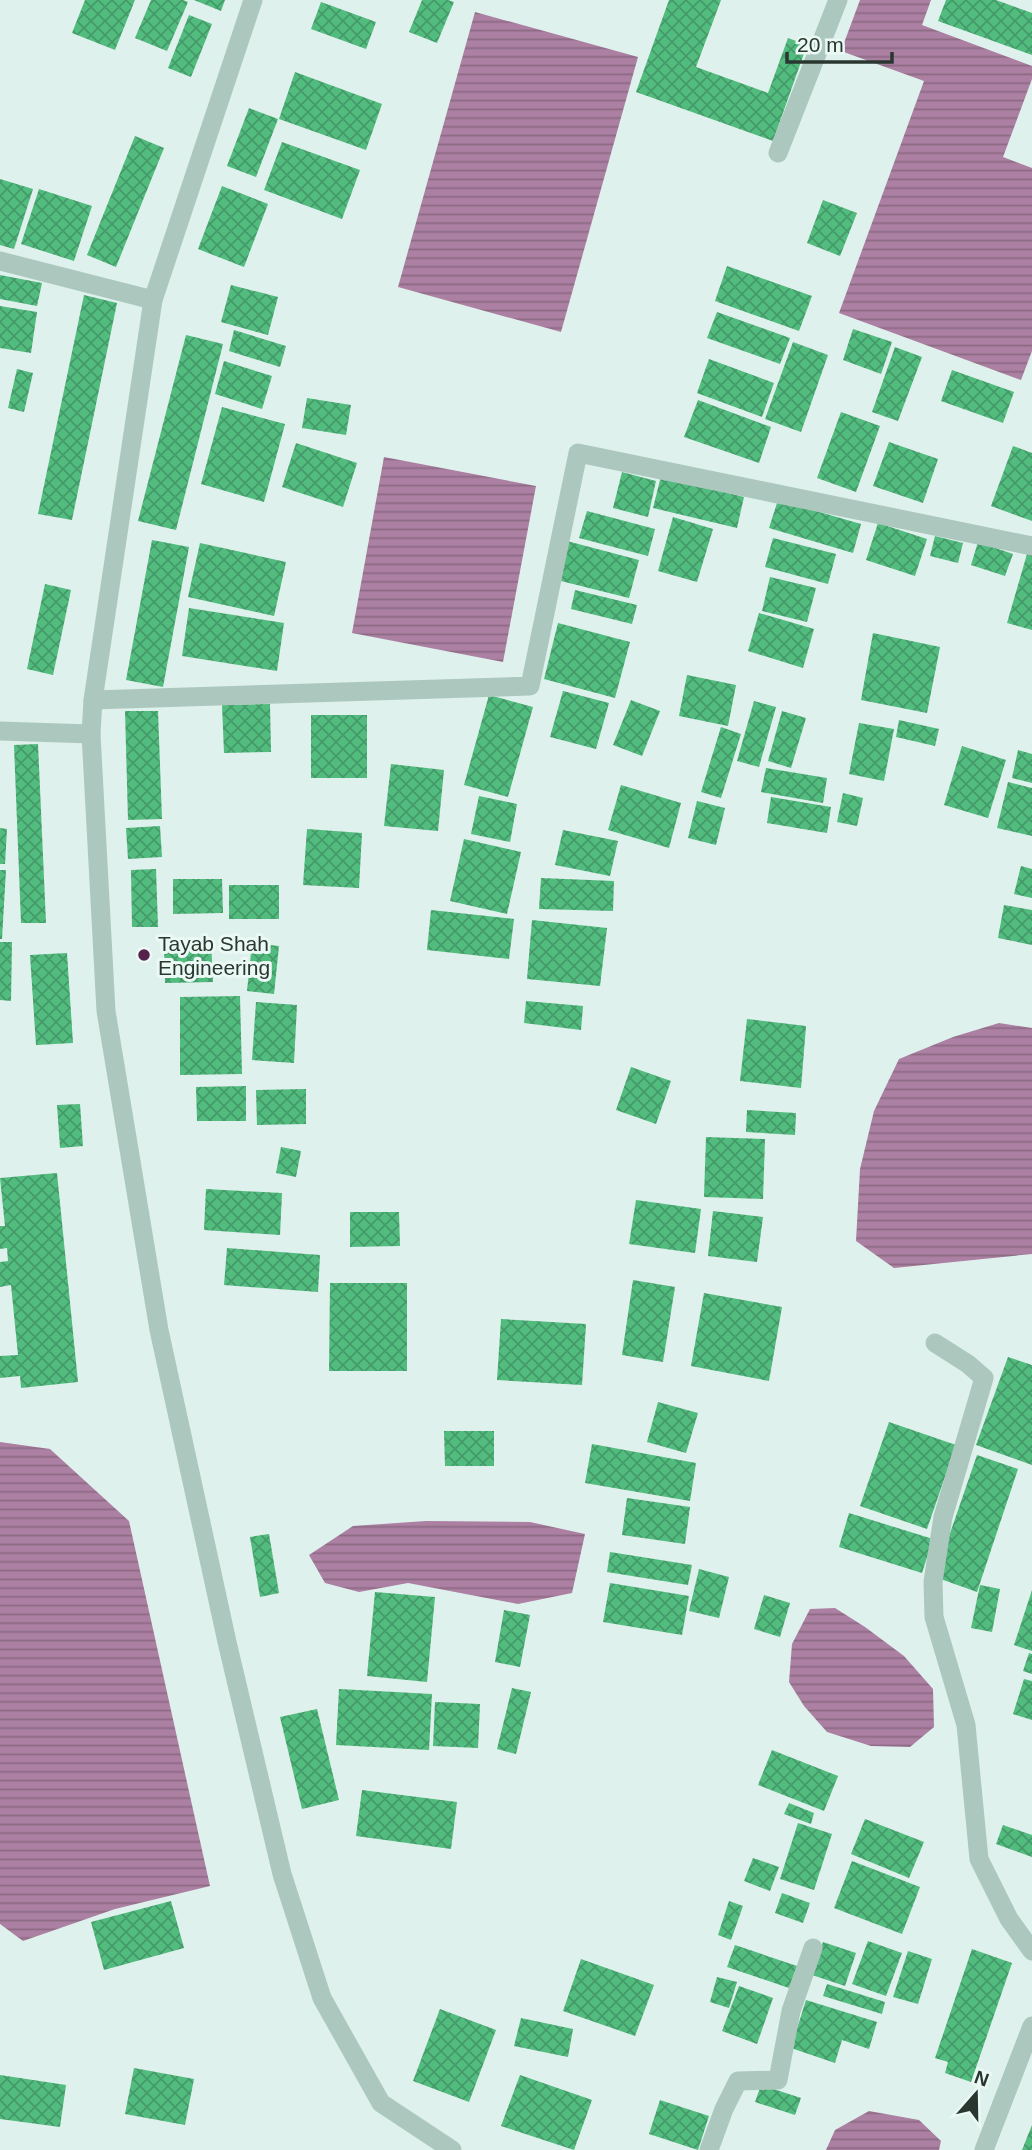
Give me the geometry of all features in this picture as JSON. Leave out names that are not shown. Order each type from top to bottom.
[{"type":"street","points":[[253,0],[153,300],[93,700],[91,734],[106,1011],[157,1316],[226,1642],[282,1874],[322,1998],[381,2103],[452,2150]]},
{"type":"street","points":[[778,153],[838,0]]},
{"type":"street","points":[[0,261],[153,300]]},
{"type":"street","points":[[93,700],[530,687],[578,453],[1032,547]]},
{"type":"street","points":[[0,731],[91,734]]},
{"type":"street","points":[[935,1343],[984,1378],[943,1517],[933,1582],[934,1617],[966,1725],[979,1858],[1009,1919],[1032,1951]]},
{"type":"street","points":[[709,2150],[738,2081],[778,2080],[791,2011],[813,1948]]},
{"type":"street","points":[[985,2150],[1032,2026]]},
{"type":"shaded area","points":[[860,0],[931,0],[922,25],[1032,66],[1032,79],[1003,157],[1032,168],[1032,351],[1021,380],[839,313],[924,81],[841,51]]},
{"type":"shaded area","points":[[475,12],[638,57],[561,332],[398,287]]},
{"type":"shaded area","points":[[384,457],[536,486],[503,662],[352,633]]},
{"type":"shaded area","points":[[999,1023],[1032,1028],[1032,1254],[894,1268],[856,1241],[860,1169],[874,1111],[899,1059],[953,1037]]},
{"type":"shaded area","points":[[0,1442],[50,1449],[129,1521],[210,1886],[115,1909],[23,1941],[0,1924]]},
{"type":"shaded area","points":[[426,1521],[530,1522],[585,1534],[572,1593],[518,1604],[408,1583],[359,1592],[325,1583],[309,1555],[353,1526]]},
{"type":"shaded area","points":[[835,1608],[904,1656],[933,1689],[934,1727],[910,1747],[871,1746],[827,1732],[804,1706],[789,1682],[792,1644],[810,1609]]},
{"type":"shaded area","points":[[869,2111],[919,2120],[941,2141],[939,2150],[826,2150],[835,2130]]},
{"type":"building","points":[[85,0],[135,0],[115,50],[72,33]]},
{"type":"building","points":[[151,0],[188,2],[167,51],[135,38]]},
{"type":"building","points":[[194,0],[225,0],[221,11]]},
{"type":"building","points":[[422,0],[454,2],[437,43],[409,32]]},
{"type":"building","points":[[669,0],[721,0],[696,67],[768,93],[788,38],[807,45],[773,141],[636,92]]},
{"type":"building","points":[[946,0],[996,0],[1032,13],[1032,55],[938,21]]},
{"type":"building","points":[[321,2],[376,22],[366,49],[311,29]]},
{"type":"building","points":[[189,15],[212,24],[191,77],[168,68]]},
{"type":"building","points":[[295,72],[382,104],[366,150],[279,119]]},
{"type":"building","points":[[249,108],[278,119],[256,177],[227,166]]},
{"type":"building","points":[[135,136],[164,148],[116,267],[87,255]]},
{"type":"building","points":[[282,142],[360,170],[342,219],[264,190]]},
{"type":"building","points":[[0,179],[33,189],[14,249],[0,245]]},
{"type":"building","points":[[222,186],[268,204],[244,267],[198,249]]},
{"type":"building","points":[[39,189],[92,206],[74,261],[21,244]]},
{"type":"building","points":[[823,200],[857,213],[840,256],[807,243]]},
{"type":"building","points":[[727,266],[812,296],[799,331],[715,301]]},
{"type":"building","points":[[0,275],[42,283],[37,306],[0,299]]},
{"type":"building","points":[[231,285],[278,297],[268,335],[221,322]]},
{"type":"building","points":[[84,295],[117,303],[72,520],[38,514]]},
{"type":"building","points":[[0,306],[37,312],[31,353],[0,348]]},
{"type":"building","points":[[717,312],[790,338],[780,364],[707,338]]},
{"type":"building","points":[[853,329],[892,342],[881,374],[843,360]]},
{"type":"building","points":[[234,330],[286,346],[280,367],[229,351]]},
{"type":"building","points":[[186,335],[223,344],[176,530],[138,521]]},
{"type":"building","points":[[793,342],[828,355],[801,432],[765,419]]},
{"type":"building","points":[[895,347],[922,357],[898,421],[872,412]]},
{"type":"building","points":[[709,359],[774,383],[762,417],[697,393]]},
{"type":"building","points":[[224,361],[272,376],[262,409],[215,394]]},
{"type":"building","points":[[17,369],[33,373],[24,412],[8,408]]},
{"type":"building","points":[[952,370],[1014,392],[1003,423],[941,401]]},
{"type":"building","points":[[307,398],[351,405],[346,435],[302,428]]},
{"type":"building","points":[[698,400],[771,427],[759,463],[684,437]]},
{"type":"building","points":[[222,407],[285,424],[264,502],[201,484]]},
{"type":"building","points":[[841,412],[880,426],[856,492],[817,478]]},
{"type":"building","points":[[889,442],[938,459],[923,503],[873,486]]},
{"type":"building","points":[[296,443],[357,463],[343,507],[282,487]]},
{"type":"building","points":[[1013,446],[1032,453],[1032,521],[991,506]]},
{"type":"building","points":[[622,472],[656,481],[648,517],[613,508]]},
{"type":"building","points":[[661,476],[744,497],[737,528],[653,508]]},
{"type":"building","points":[[778,500],[861,524],[853,553],[769,528]]},
{"type":"building","points":[[587,511],[655,529],[648,556],[579,538]]},
{"type":"building","points":[[673,517],[713,529],[697,582],[658,571]]},
{"type":"building","points":[[878,523],[927,539],[915,576],[866,560]]},
{"type":"building","points":[[935,536],[963,543],[958,563],[930,556]]},
{"type":"building","points":[[773,538],[836,554],[828,584],[765,567]]},
{"type":"building","points":[[152,540],[189,547],[163,687],[126,680]]},
{"type":"building","points":[[567,541],[639,560],[629,598],[557,580]]},
{"type":"building","points":[[978,542],[1013,554],[1005,576],[971,565]]},
{"type":"building","points":[[200,543],[286,562],[274,616],[188,597]]},
{"type":"building","points":[[1027,554],[1032,555],[1032,630],[1007,623]]},
{"type":"building","points":[[770,577],[816,588],[807,622],[762,611]]},
{"type":"building","points":[[45,584],[71,590],[53,675],[27,669]]},
{"type":"building","points":[[575,590],[637,605],[632,624],[571,609]]},
{"type":"building","points":[[189,608],[284,623],[277,671],[182,656]]},
{"type":"building","points":[[759,613],[814,629],[803,668],[748,651]]},
{"type":"building","points":[[558,623],[630,642],[615,698],[544,679]]},
{"type":"building","points":[[873,633],[940,647],[927,713],[861,700]]},
{"type":"building","points":[[687,675],[736,685],[728,726],[679,716]]},
{"type":"building","points":[[563,691],[609,703],[596,749],[550,737]]},
{"type":"building","points":[[489,695],[533,707],[508,797],[464,785]]},
{"type":"building","points":[[631,700],[660,711],[642,756],[613,745]]},
{"type":"building","points":[[754,701],[776,707],[759,767],[737,761]]},
{"type":"building","points":[[270,704],[271,752],[224,753],[222,705]]},
{"type":"building","points":[[125,711],[158,711],[162,819],[128,820]]},
{"type":"building","points":[[782,711],[806,718],[791,768],[768,761]]},
{"type":"building","points":[[311,715],[367,715],[367,778],[311,778]]},
{"type":"building","points":[[899,720],[939,729],[935,746],[896,737]]},
{"type":"building","points":[[859,723],[894,729],[884,781],[849,774]]},
{"type":"building","points":[[721,727],[741,734],[721,798],[701,792]]},
{"type":"building","points":[[38,744],[46,923],[21,923],[14,745]]},
{"type":"building","points":[[962,746],[1006,760],[988,818],[944,805]]},
{"type":"building","points":[[1018,750],[1032,754],[1032,783],[1012,778]]},
{"type":"building","points":[[391,764],[444,770],[438,831],[384,826]]},
{"type":"building","points":[[766,768],[827,778],[823,803],[761,792]]},
{"type":"building","points":[[1008,782],[1032,788],[1032,836],[997,828]]},
{"type":"building","points":[[621,785],[681,803],[669,848],[608,830]]},
{"type":"building","points":[[843,793],[863,798],[857,826],[837,822]]},
{"type":"building","points":[[479,796],[517,804],[510,842],[471,834]]},
{"type":"building","points":[[771,797],[831,807],[827,833],[767,823]]},
{"type":"building","points":[[697,801],[725,808],[716,845],[688,838]]},
{"type":"building","points":[[160,826],[162,857],[128,859],[126,828]]},
{"type":"building","points":[[0,828],[7,829],[5,864],[0,864]]},
{"type":"building","points":[[307,829],[362,833],[359,888],[303,885]]},
{"type":"building","points":[[563,830],[618,841],[610,876],[555,865]]},
{"type":"building","points":[[464,839],[521,852],[507,914],[450,901]]},
{"type":"building","points":[[1021,866],[1032,869],[1032,898],[1014,894]]},
{"type":"building","points":[[156,869],[158,927],[132,927],[131,870]]},
{"type":"building","points":[[0,870],[6,870],[2,939],[0,939]]},
{"type":"building","points":[[541,878],[614,881],[613,911],[539,909]]},
{"type":"building","points":[[173,879],[222,879],[223,913],[173,914]]},
{"type":"building","points":[[229,885],[279,885],[279,919],[229,919]]},
{"type":"building","points":[[1004,905],[1032,910],[1032,945],[998,938]]},
{"type":"building","points":[[431,910],[514,919],[509,959],[427,950]]},
{"type":"building","points":[[532,920],[607,928],[600,986],[527,979]]},
{"type":"building","points":[[211,941],[213,982],[165,983],[164,943]]},
{"type":"building","points":[[0,942],[12,942],[11,1001],[0,1000]]},
{"type":"building","points":[[252,943],[279,946],[274,994],[247,991]]},
{"type":"building","points":[[67,953],[73,1043],[36,1045],[30,955]]},
{"type":"building","points":[[240,996],[242,1074],[180,1075],[180,997]]},
{"type":"building","points":[[526,1001],[583,1006],[581,1030],[524,1023]]},
{"type":"building","points":[[256,1002],[297,1005],[294,1063],[252,1060]]},
{"type":"building","points":[[747,1019],[806,1026],[801,1088],[740,1081]]},
{"type":"building","points":[[631,1067],[671,1081],[656,1124],[616,1110]]},
{"type":"building","points":[[246,1086],[246,1121],[197,1121],[196,1087]]},
{"type":"building","points":[[306,1089],[306,1124],[257,1125],[256,1090]]},
{"type":"building","points":[[80,1104],[83,1146],[60,1148],[57,1105]]},
{"type":"building","points":[[747,1110],[796,1113],[795,1135],[746,1132]]},
{"type":"building","points":[[706,1137],[765,1139],[763,1199],[704,1197]]},
{"type":"building","points":[[281,1147],[301,1151],[296,1177],[276,1173]]},
{"type":"building","points":[[57,1173],[78,1382],[21,1388],[20,1376],[0,1378],[0,1356],[18,1355],[11,1285],[0,1287],[0,1262],[8,1261],[7,1248],[0,1249],[0,1226],[5,1226],[0,1178]]},
{"type":"building","points":[[206,1189],[282,1193],[280,1235],[204,1230]]},
{"type":"building","points":[[636,1200],[701,1209],[695,1253],[629,1244]]},
{"type":"building","points":[[713,1211],[763,1217],[757,1262],[708,1256]]},
{"type":"building","points":[[350,1212],[399,1212],[400,1246],[350,1247]]},
{"type":"building","points":[[227,1248],[320,1255],[318,1292],[224,1285]]},
{"type":"building","points":[[633,1280],[675,1287],[663,1362],[622,1355]]},
{"type":"building","points":[[330,1283],[407,1283],[407,1371],[329,1371]]},
{"type":"building","points":[[704,1293],[782,1307],[769,1381],[691,1366]]},
{"type":"building","points":[[501,1319],[586,1324],[582,1385],[497,1380]]},
{"type":"building","points":[[1008,1357],[1032,1365],[1032,1465],[976,1445]]},
{"type":"building","points":[[658,1402],[698,1413],[686,1453],[647,1442]]},
{"type":"building","points":[[889,1422],[956,1445],[927,1529],[860,1506]]},
{"type":"building","points":[[444,1431],[494,1431],[494,1466],[445,1466]]},
{"type":"building","points":[[592,1444],[696,1463],[690,1501],[585,1483]]},
{"type":"building","points":[[977,1455],[1018,1469],[977,1592],[935,1577]]},
{"type":"building","points":[[627,1498],[690,1507],[685,1544],[622,1535]]},
{"type":"building","points":[[849,1513],[933,1539],[922,1573],[839,1547]]},
{"type":"building","points":[[269,1534],[279,1593],[260,1597],[250,1537]]},
{"type":"building","points":[[610,1552],[692,1565],[688,1585],[607,1572]]},
{"type":"building","points":[[699,1569],[729,1577],[719,1618],[689,1611]]},
{"type":"building","points":[[610,1583],[689,1596],[682,1635],[603,1622]]},
{"type":"building","points":[[980,1585],[1000,1589],[992,1632],[971,1628]]},
{"type":"building","points":[[1032,1590],[1032,1651],[1014,1645]]},
{"type":"building","points":[[375,1592],[435,1597],[427,1682],[367,1676]]},
{"type":"building","points":[[764,1595],[790,1603],[780,1637],[754,1629]]},
{"type":"building","points":[[504,1610],[530,1615],[520,1667],[495,1662]]},
{"type":"building","points":[[1029,1653],[1032,1654],[1032,1674],[1023,1671]]},
{"type":"building","points":[[1024,1679],[1032,1681],[1032,1720],[1013,1714]]},
{"type":"building","points":[[512,1688],[531,1692],[516,1754],[497,1749]]},
{"type":"building","points":[[339,1689],[432,1694],[429,1750],[336,1745]]},
{"type":"building","points":[[435,1702],[480,1704],[478,1748],[433,1746]]},
{"type":"building","points":[[317,1709],[339,1800],[302,1809],[280,1717]]},
{"type":"building","points":[[772,1750],[838,1776],[824,1811],[758,1785]]},
{"type":"building","points":[[362,1790],[457,1802],[451,1849],[356,1836]]},
{"type":"building","points":[[789,1803],[814,1813],[811,1824],[784,1814]]},
{"type":"building","points":[[865,1819],[924,1842],[909,1878],[851,1854]]},
{"type":"building","points":[[798,1823],[832,1834],[814,1890],[780,1879]]},
{"type":"building","points":[[1003,1825],[1032,1835],[1032,1857],[996,1844]]},
{"type":"building","points":[[753,1858],[779,1867],[770,1891],[744,1881]]},
{"type":"building","points":[[852,1861],[920,1887],[902,1934],[834,1908]]},
{"type":"building","points":[[782,1893],[810,1903],[803,1923],[775,1913]]},
{"type":"building","points":[[171,1901],[184,1948],[104,1970],[91,1922]]},
{"type":"building","points":[[729,1901],[743,1906],[731,1940],[718,1935]]},
{"type":"building","points":[[868,1941],[902,1953],[886,1996],[852,1984]]},
{"type":"building","points":[[823,1942],[856,1953],[845,1986],[812,1975]]},
{"type":"building","points":[[735,1945],[797,1966],[789,1988],[727,1967]]},
{"type":"building","points":[[972,1949],[1012,1963],[971,2082],[945,2073],[948,2062],[935,2058]]},
{"type":"building","points":[[908,1951],[932,1959],[918,2004],[893,1997]]},
{"type":"building","points":[[581,1959],[654,1985],[635,2036],[563,2011]]},
{"type":"building","points":[[717,1977],[737,1982],[729,2008],[710,2002]]},
{"type":"building","points":[[827,1984],[885,2002],[882,2014],[823,1996]]},
{"type":"building","points":[[739,1986],[773,1998],[757,2044],[722,2031]]},
{"type":"building","points":[[806,2000],[877,2022],[869,2049],[842,2040],[835,2063],[791,2048]]},
{"type":"building","points":[[440,2009],[496,2030],[469,2102],[413,2081]]},
{"type":"building","points":[[521,2018],[573,2029],[568,2057],[514,2046]]},
{"type":"building","points":[[134,2068],[194,2079],[185,2125],[125,2114]]},
{"type":"building","points":[[0,2075],[66,2085],[60,2127],[0,2119]]},
{"type":"building","points":[[520,2075],[592,2100],[574,2150],[501,2126]]},
{"type":"building","points":[[761,2085],[801,2098],[795,2115],[755,2102]]},
{"type":"building","points":[[660,2100],[709,2116],[698,2150],[649,2134]]},
{"type":"building","points":[[1032,2125],[1032,2150],[1022,2150]]},
{"type":"place","name":"Tayab Shah Engineering","points":[[144,955]]}]
